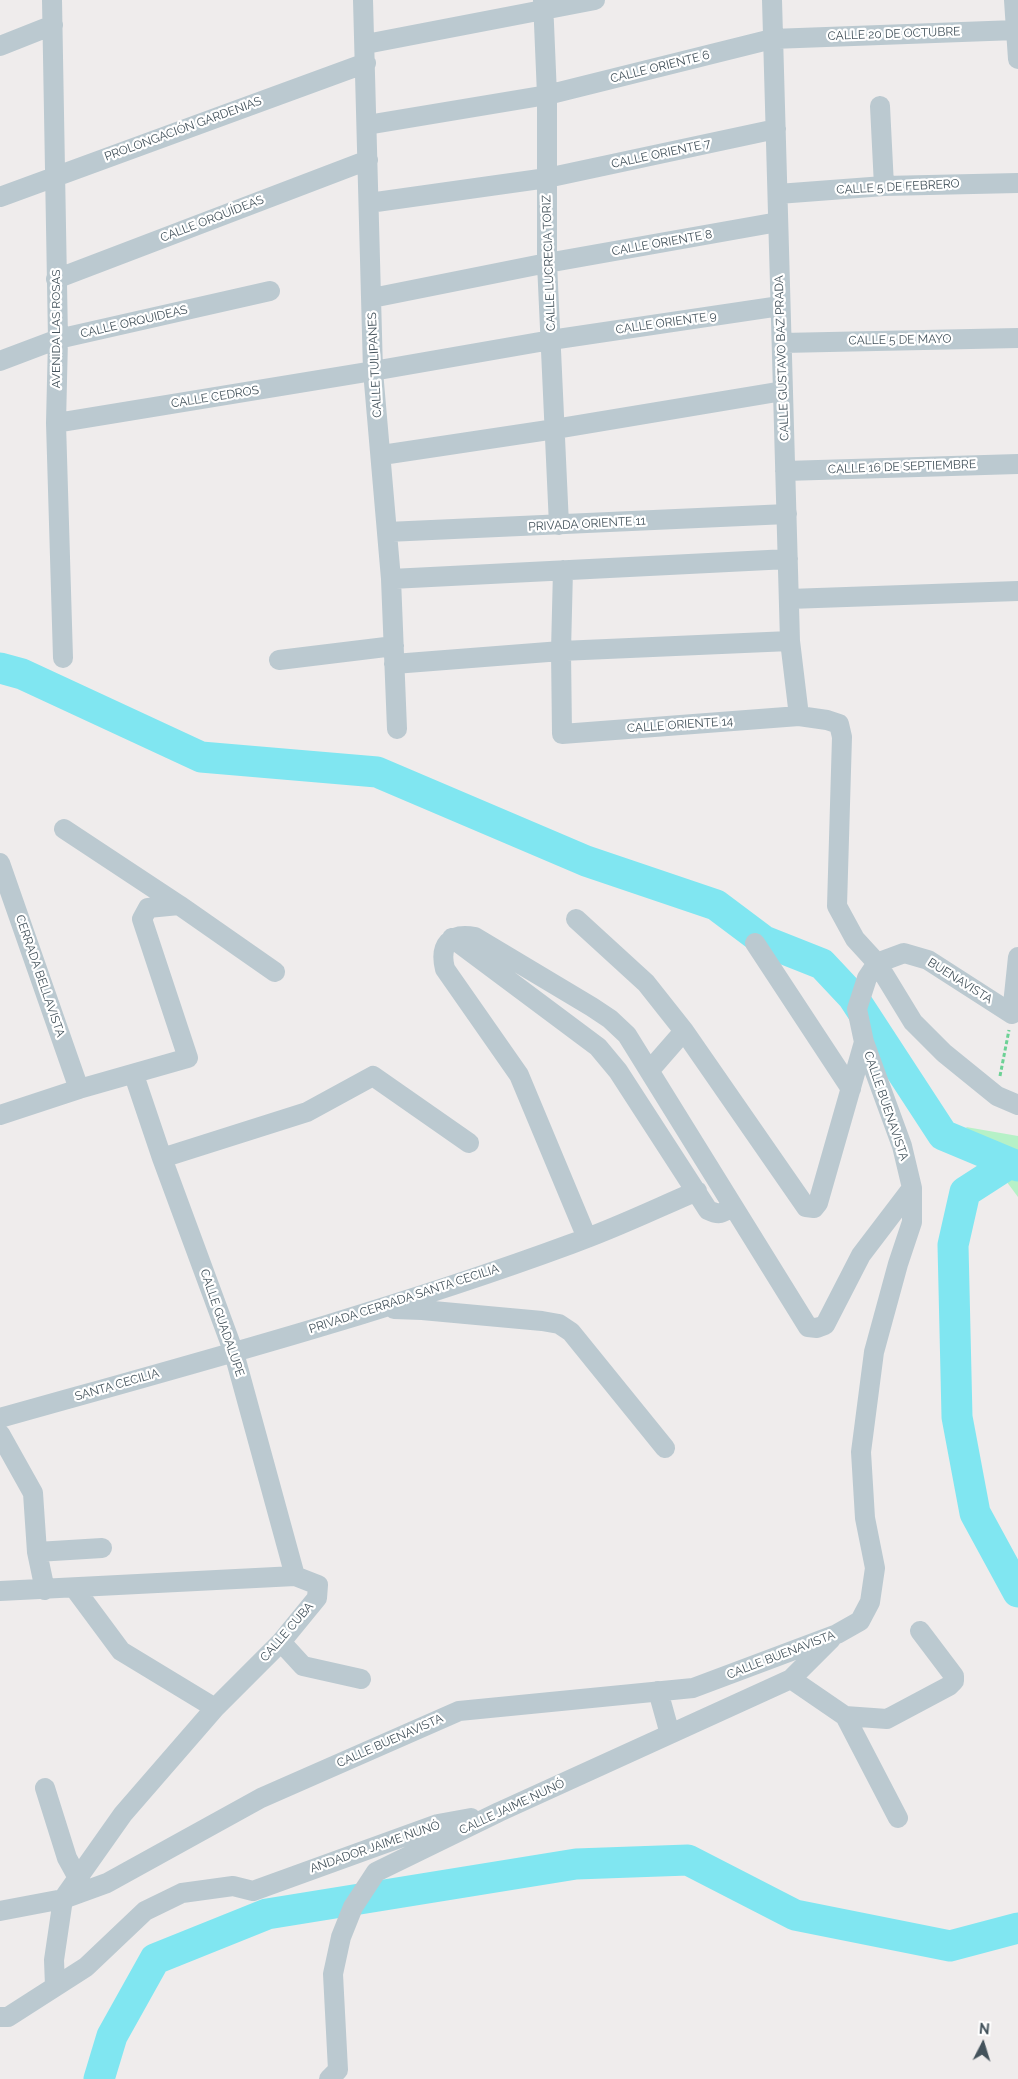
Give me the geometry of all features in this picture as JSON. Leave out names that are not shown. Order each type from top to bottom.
[{"type":"street","name":"AVENIDA LAS ROSAS","points":[[52,0],[54,25],[58,339],[56,423],[63,658]]},
{"type":"street","name":"CALLE TULIPANES","points":[[363,0],[368,125],[373,371],[382,455],[391,579],[397,730]]},
{"type":"street","name":"PROLONGACIÓN GARDENIAS","points":[[0,197],[366,53],[543,5],[596,0]]},
{"type":"street","name":"CALLE GUSTAVO BAZ PRADA","points":[[772,0],[790,641],[799,716]]},
{"type":"street","points":[[1014,0],[1018,59]]},
{"type":"street","name":"CALLE LUCRECIA TORIZ","points":[[543,5],[547,95],[547,263],[559,526]]},
{"type":"street","points":[[0,46],[54,25]]},
{"type":"street","name":"CALLE 20 DE OCTUBRE","points":[[772,39],[1016,30]]},
{"type":"street","name":"CALLE ORIENTE 6","points":[[368,125],[547,95],[772,39]]},
{"type":"street","points":[[880,106],[884,186]]},
{"type":"street","name":"CALLE ORIENTE 7","points":[[369,203],[547,178],[776,129]]},
{"type":"street","name":"CALLE ORQUÍDEAS","points":[[56,279],[368,160]]},
{"type":"street","name":"CALLE 5 DE FEBRERO","points":[[778,194],[884,186],[1018,183]]},
{"type":"street","name":"CALLE ORIENTE 8","points":[[372,298],[547,263],[778,222]]},
{"type":"street","name":"CALLE ORQUIDEAS","points":[[0,360],[58,339],[270,291]]},
{"type":"street","name":"CALLE ORIENTE 9","points":[[373,371],[551,340],[780,306]]},
{"type":"street","name":"CALLE 5 DE MAYO","points":[[782,343],[1018,338]]},
{"type":"street","name":"CALLE CEDROS","points":[[56,423],[373,371]]},
{"type":"street","points":[[382,455],[555,429],[783,391]]},
{"type":"street","name":"CALLE 16 DE SEPTIEMBRE","points":[[785,470],[1018,464]]},
{"type":"street","name":"PRIVADA ORIENTE 11","points":[[387,532],[559,526],[787,514]]},
{"type":"street","points":[[391,579],[788,559]]},
{"type":"street","points":[[561,651],[563,570]]},
{"type":"street","points":[[789,599],[1018,591]]},
{"type":"street","points":[[279,660],[790,641]]},
{"type":"street","name":"CALLE ORIENTE 14","points":[[561,651],[562,734],[799,716],[827,720],[839,724],[842,737],[837,906],[855,939],[877,963]]},
{"type":"street","points":[[64,829],[275,972]]},
{"type":"street","name":"CERRADA BELLAVISTA","points":[[0,863],[79,1090]]},
{"type":"street","points":[[0,1115],[188,1058],[142,920],[148,908],[178,905]]},
{"type":"street","points":[[576,919],[646,983],[684,1030],[806,1207],[814,1208],[818,1203],[864,1042]]},
{"type":"street","points":[[580,1241],[519,1075],[445,969],[442,957],[445,946],[452,938],[462,935],[475,937],[610,1019],[627,1035],[808,1327],[817,1328],[825,1324],[861,1255],[912,1188]]},
{"type":"street","points":[[452,938],[598,1047],[618,1071],[708,1210],[716,1214],[723,1214],[733,1206]]},
{"type":"street","points":[[755,942],[851,1089]]},
{"type":"street","name":"BUENAVISTA","points":[[877,963],[904,953],[928,960],[1012,1014]]},
{"type":"street","points":[[1012,1014],[1018,957]]},
{"type":"street","points":[[877,963],[913,1022],[944,1053],[997,1096],[1018,1105]]},
{"type":"street","name":"CALLE BUENAVISTA","points":[[0,1911],[63,1898],[107,1882],[261,1798],[458,1711],[693,1688],[836,1634],[860,1621],[870,1602],[875,1568],[865,1518],[861,1452],[874,1352],[898,1264],[912,1222],[912,1188],[902,1146],[889,1106],[864,1042],[857,1009],[866,982],[877,963]]},
{"type":"street","points":[[650,1070],[684,1030]]},
{"type":"street","name":"CALLE GUADALUPE","points":[[134,1075],[162,1158],[234,1353],[295,1576]]},
{"type":"street","points":[[162,1158],[307,1112],[373,1076],[469,1142]]},
{"type":"street","name":"PRIVADA CERRADA SANTA CECILIA","points":[[234,1353],[379,1309],[580,1241],[697,1191]]},
{"type":"street","points":[[379,1309],[422,1310],[559,1324],[571,1332],[665,1448]]},
{"type":"street","name":"SANTA CECILIA","points":[[0,1418],[234,1353]]},
{"type":"street","points":[[0,1434],[33,1493],[37,1552],[45,1590]]},
{"type":"street","points":[[37,1552],[102,1548]]},
{"type":"street","name":"CALLE CUBA","points":[[0,1591],[75,1589],[295,1576],[318,1585],[317,1598],[281,1642],[215,1708],[123,1814],[63,1898]]},
{"type":"street","points":[[75,1589],[121,1651],[215,1708]]},
{"type":"street","points":[[845,1716],[887,1719],[949,1686],[954,1681],[954,1676],[920,1631]]},
{"type":"street","name":"CALLE JAIME NUNÓ","points":[[330,2079],[338,2070],[334,1974],[341,1936],[353,1907],[376,1872],[499,1812],[790,1679],[836,1634]]},
{"type":"street","points":[[281,1642],[304,1666],[362,1679]]},
{"type":"street","points":[[790,1679],[845,1716],[898,1818]]},
{"type":"street","points":[[658,1691],[670,1734]]},
{"type":"street","points":[[45,1788],[67,1858],[78,1878]]},
{"type":"street","name":"ANDADOR JAIME NUNÓ","points":[[55,1986],[86,1967],[145,1911],[182,1893],[233,1886],[253,1891],[438,1824],[499,1812]]},
{"type":"street","points":[[4,2017],[55,1986],[54,1960],[63,1898]]},
{"type":"path","points":[[997,1096],[1012,1014]]},
{"type":"green space","points":[[966,1127],[1018,1136],[1018,1197]]},
{"type":"waterway","points":[[0,668],[22,674],[201,757],[377,772],[586,861],[716,905],[764,941],[822,964],[853,997],[943,1135],[1010,1163]]},
{"type":"waterway","points":[[1018,1166],[1010,1163],[965,1192],[953,1245],[957,1417],[975,1513],[1018,1592]]},
{"type":"waterway","points":[[99,2079],[112,2036],[155,1959],[267,1914],[576,1864],[688,1860],[795,1915],[950,1946],[1018,1928]]}]
